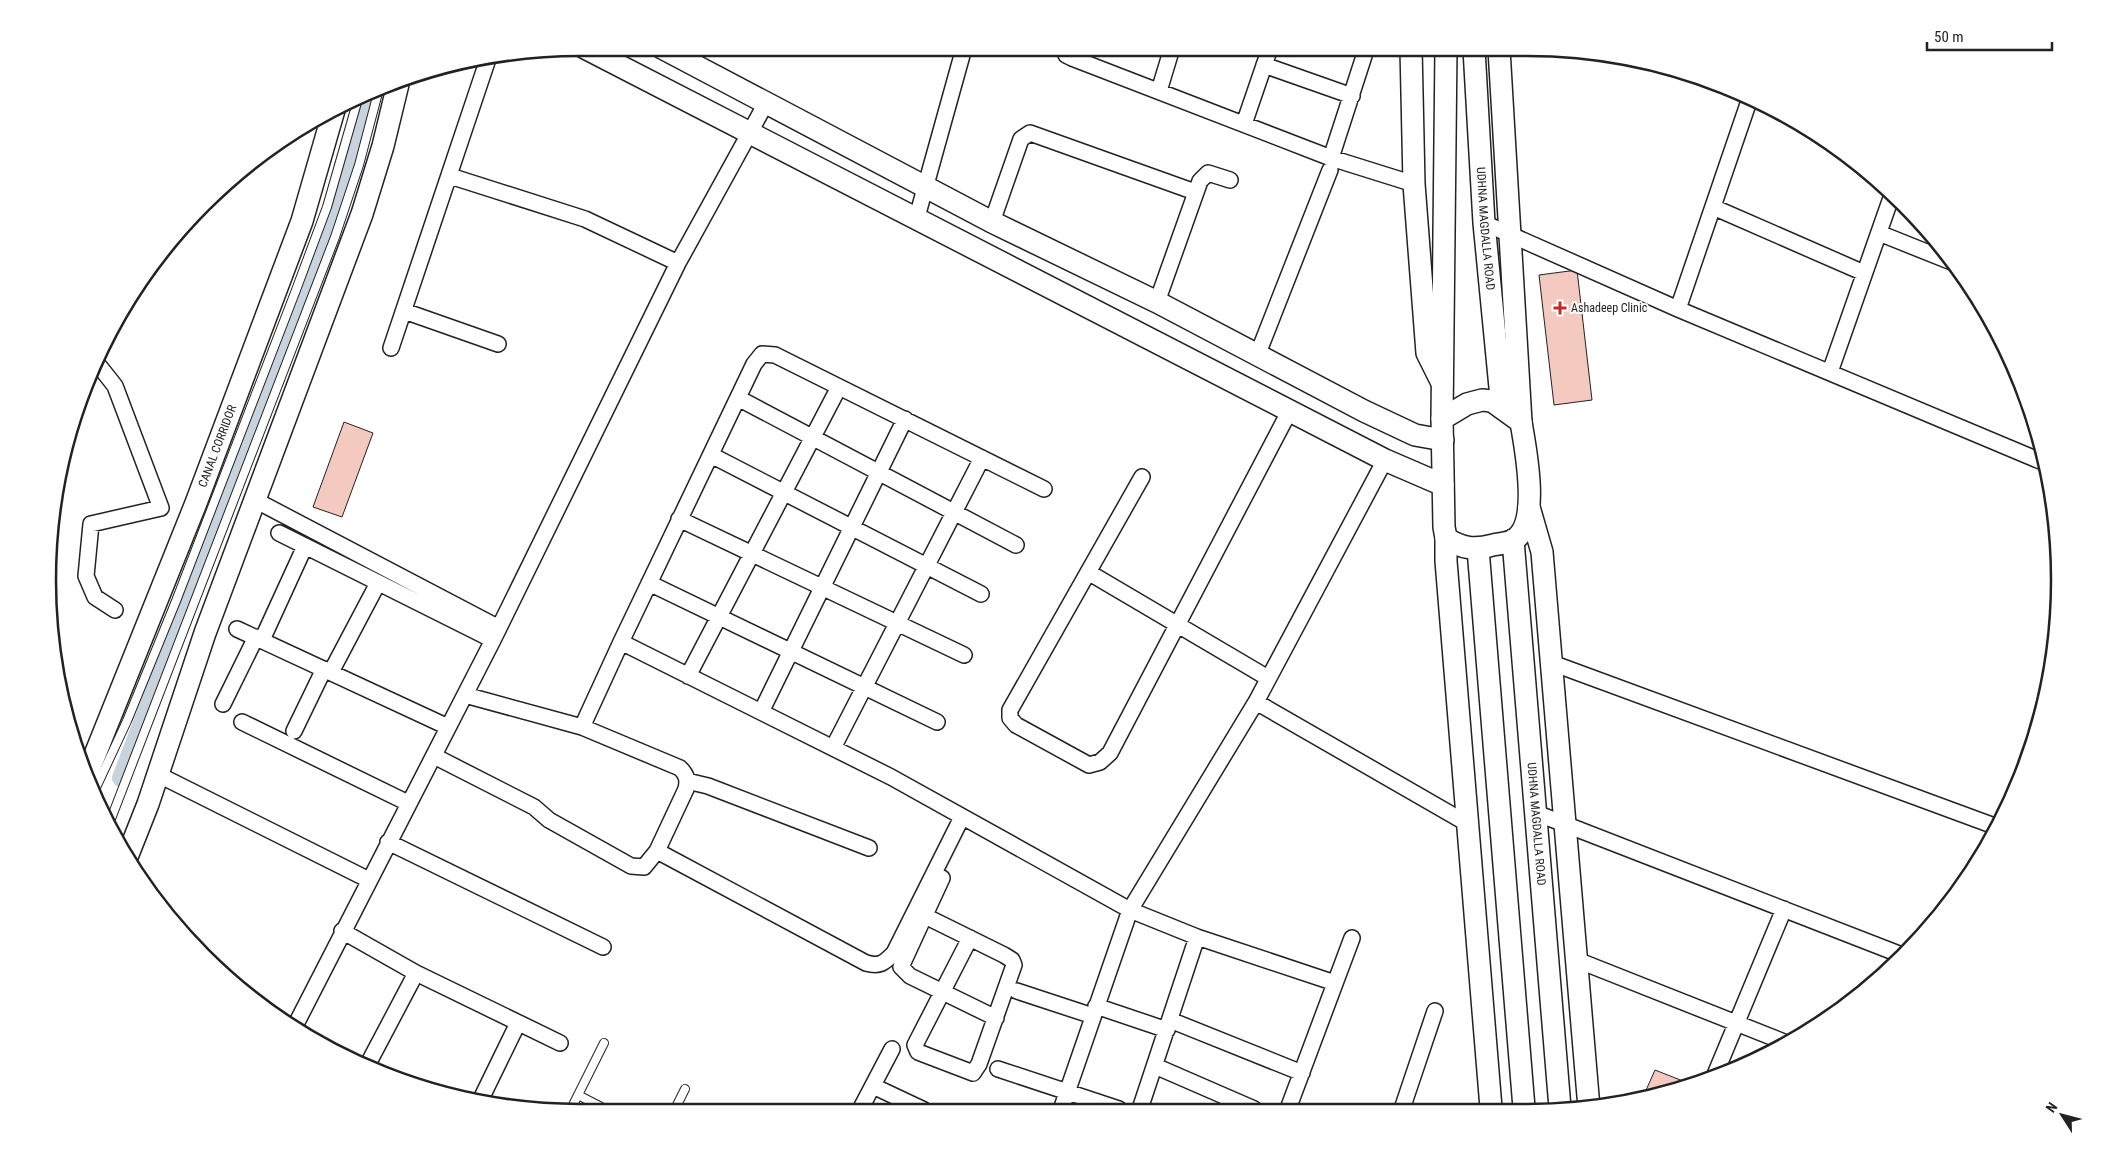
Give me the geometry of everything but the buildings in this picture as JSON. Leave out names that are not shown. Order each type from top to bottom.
[{"type":"street","points":[[600,56],[750,134],[917,217],[1385,460],[1443,485]]},
{"type":"street","points":[[677,56],[992,222],[1157,302],[1364,411],[1415,434],[1442,429],[1467,404],[1482,400],[1492,401],[1521,422]]},
{"type":"street","points":[[917,217],[962,56]]},
{"type":"street","points":[[1068,56],[1244,124],[1330,164],[1414,184]]},
{"type":"street","points":[[1159,91],[1170,56]]},
{"type":"street","points":[[1244,124],[1267,56]]},
{"type":"street","points":[[1257,356],[1330,164],[1364,56]]},
{"type":"street","points":[[1411,56],[1414,184],[1427,353],[1444,385]]},
{"type":"street","points":[[1446,56],[1444,385],[1442,429],[1444,526],[1491,1104]]},
{"type":"street","name":"UDHNA MAGDALLA ROAD","points":[[1474,56],[1484,222],[1502,408]]},
{"type":"street","points":[[1446,538],[1458,546],[1478,549],[1513,540],[1523,528],[1529,507],[1529,470],[1521,422],[1500,56]]},
{"type":"street","points":[[391,348],[486,65]]},
{"type":"street","points":[[1264,65],[1352,96]]},
{"type":"street","points":[[130,849],[159,775],[205,633],[362,214],[383,146],[397,90]]},
{"type":"street","points":[[298,1021],[368,880],[496,634],[678,263],[766,103]]},
{"type":"street","points":[[1678,309],[1748,105]]},
{"type":"street","name":"CANAL CORRIDOR","points":[[91,766],[196,503],[296,239],[331,119]]},
{"type":"street","points":[[992,222],[1021,139],[1030,133],[1195,192]]},
{"type":"street","points":[[1157,302],[1195,192],[1203,176],[1208,173],[1230,180]]},
{"type":"street","points":[[450,176],[585,219],[678,263]]},
{"type":"street","points":[[1830,372],[1889,203]]},
{"type":"street","points":[[1713,207],[1864,273]]},
{"type":"street","points":[[1484,222],[1678,309],[2037,459]]},
{"type":"street","points":[[1879,233],[1940,257]]},
{"type":"street","points":[[404,311],[498,344]]},
{"type":"street","points":[[582,727],[679,519],[758,358],[769,353],[1044,489]]},
{"type":"street","points":[[101,368],[115,386],[161,508],[91,524],[86,576],[95,597],[115,610]]},
{"type":"street","points":[[688,676],[839,387]]},
{"type":"street","points":[[738,398],[1016,545]]},
{"type":"street","points":[[1142,477],[1010,710],[1010,718],[1016,725],[1089,765],[1100,762],[1110,753],[1290,410]]},
{"type":"street","points":[[762,712],[905,419]]},
{"type":"street","points":[[711,455],[981,594]]},
{"type":"street","points":[[834,748],[982,458]]},
{"type":"street","points":[[1063,1104],[1130,910],[1256,702],[1385,460]]},
{"type":"street","points":[[255,500],[496,634]]},
{"type":"street","points":[[1529,507],[1542,552],[1588,1100]]},
{"type":"street","points":[[679,519],[964,655]]},
{"type":"street","points":[[280,533],[378,582],[496,634]]},
{"type":"street","name":"UDHNA MAGDALLA ROAD","points":[[1513,540],[1560,1103]]},
{"type":"street","points":[[223,704],[259,639],[305,546]]},
{"type":"street","points":[[1478,549],[1524,1104]]},
{"type":"street","points":[[1088,572],[1176,626],[1268,678]]},
{"type":"street","points":[[294,731],[378,582]]},
{"type":"street","points":[[649,583],[937,722]]},
{"type":"street","points":[[237,629],[448,727]]},
{"type":"street","points":[[621,642],[834,748],[1130,910],[1197,938],[1335,983]]},
{"type":"street","points":[[1552,663],[1990,825]]},
{"type":"street","points":[[434,756],[534,807],[549,820],[631,866],[644,867],[657,851],[686,789],[688,781],[685,773],[680,768],[582,727],[465,695]]},
{"type":"street","points":[[1256,702],[1468,824]]},
{"type":"street","points":[[242,722],[408,803]]},
{"type":"street","points":[[159,775],[368,880]]},
{"type":"street","points":[[688,781],[708,786],[869,848]]},
{"type":"street","points":[[1536,813],[1565,822],[1895,952]]},
{"type":"street","points":[[657,851],[866,963],[875,966],[884,964],[894,953],[965,818]]},
{"type":"street","points":[[965,818],[925,916],[901,967],[910,976],[996,1018]]},
{"type":"street","points":[[388,842],[602,947]]},
{"type":"street","points":[[1718,1068],[1784,909]]},
{"type":"street","points":[[925,916],[970,938],[1004,955],[1012,960],[1014,965],[979,1064],[973,1073],[918,1052],[916,1044],[970,938]]},
{"type":"street","points":[[342,931],[416,973],[560,1043]]},
{"type":"street","points":[[1142,1104],[1197,938]]},
{"type":"street","points":[[1290,1104],[1352,938]]},
{"type":"street","points":[[1577,960],[1778,1040]]},
{"type":"street","points":[[370,1060],[416,973]]},
{"type":"street","points":[[1017,991],[1095,1011],[1169,1025],[1302,1073]]},
{"type":"street","points":[[1404,1104],[1434,1011]]},
{"type":"street","points":[[483,1095],[518,1023]]},
{"type":"street","points":[[863,1104],[892,1049]]},
{"type":"street","points":[[1155,1066],[1242,1104]]},
{"type":"street","points":[[998,1069],[1105,1104]]},
{"type":"street","points":[[873,1086],[911,1104]]},
{"type":"lane","points":[[113,817],[336,237],[378,97]]},
{"type":"lane","points":[[98,784],[127,721],[176,601],[328,207],[356,107]]},
{"type":"lane","points":[[574,1104],[604,1043]]},
{"type":"lane","points":[[678,1104],[685,1089]]},
{"type":"lane","points":[[578,1095],[595,1104]]},
{"type":"waterway","points":[[121,778],[335,215],[367,102]]},
{"type":"place","name":"Ashadeep Clinic","points":[[1560,308]]}]
